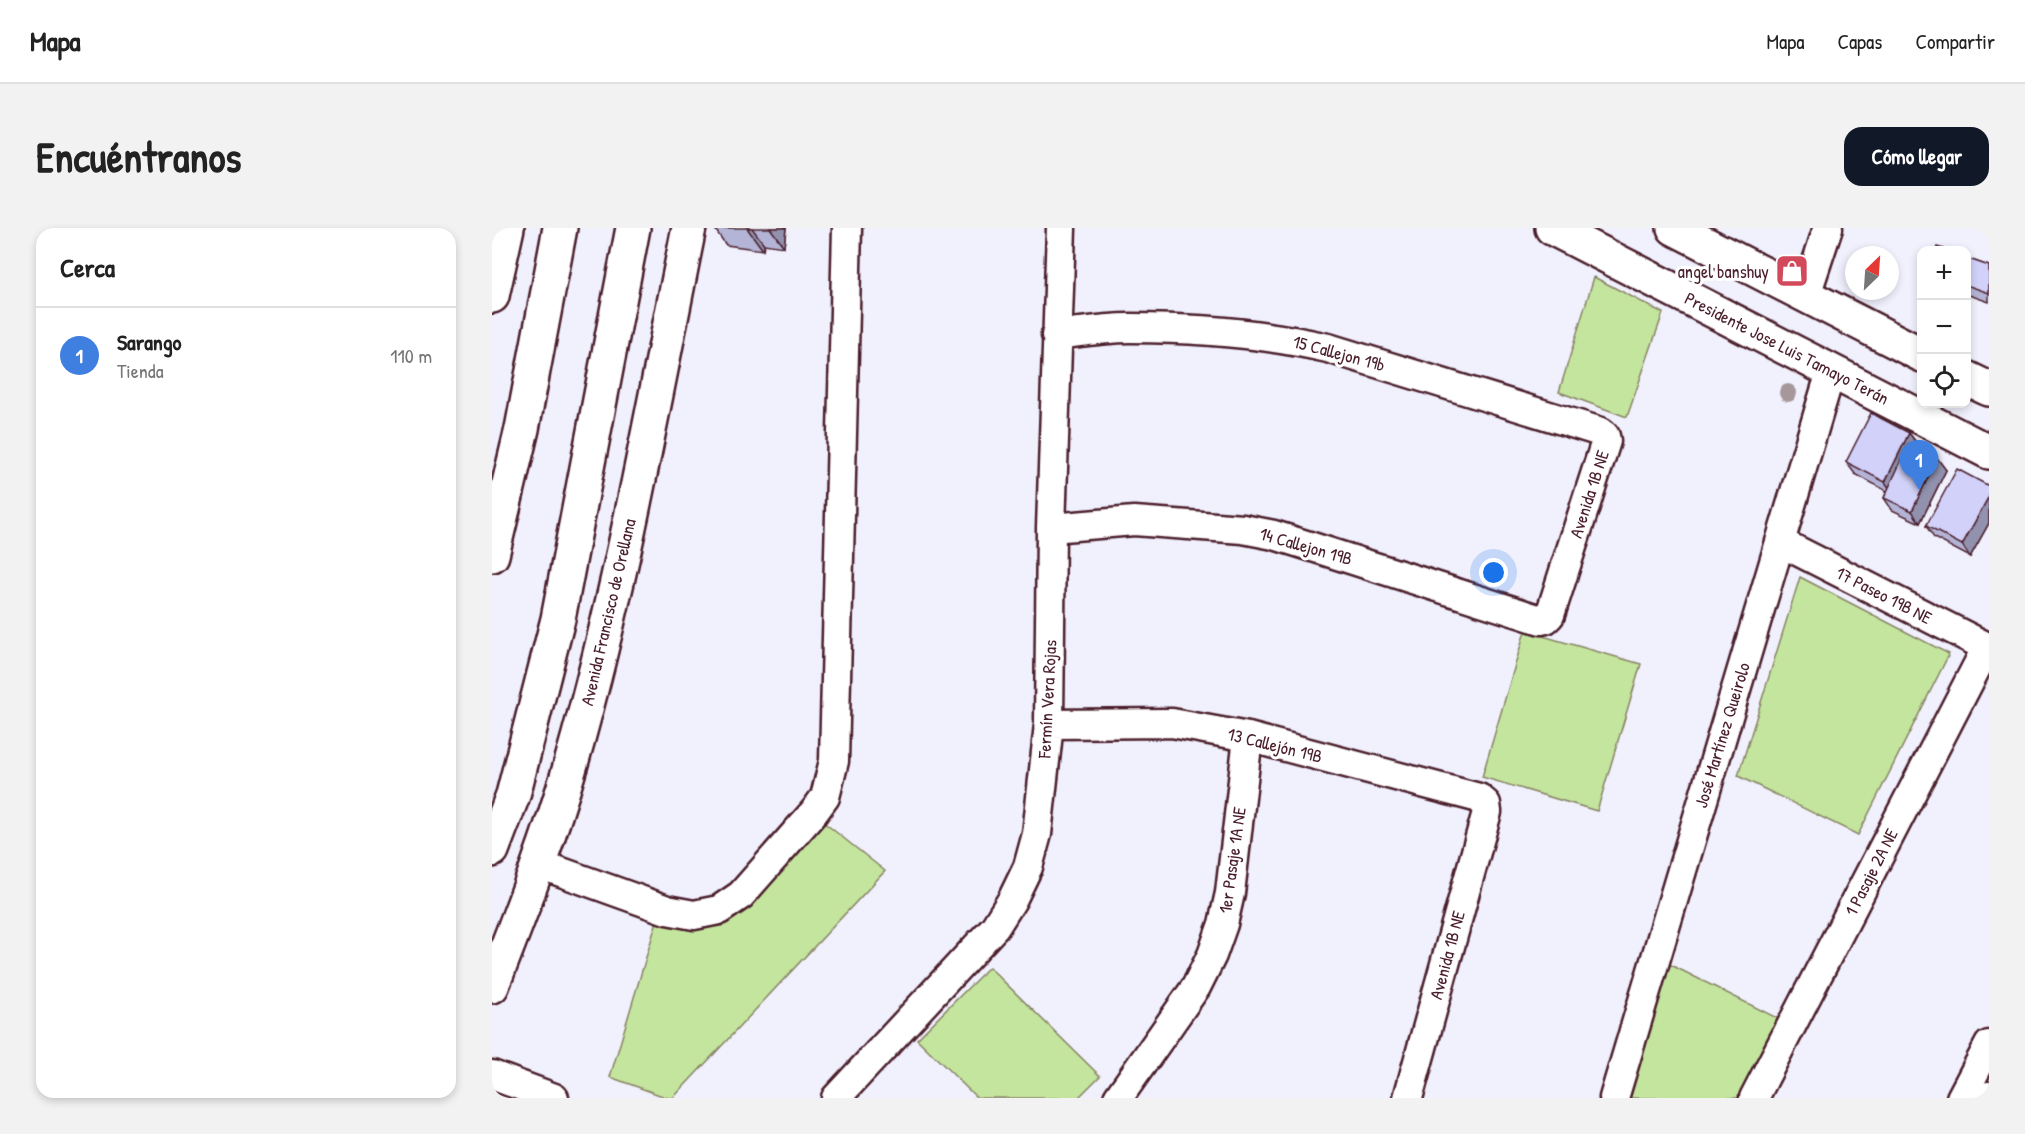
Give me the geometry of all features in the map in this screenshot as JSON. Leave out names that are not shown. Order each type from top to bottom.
[{"type":"main road","points":[[492,296],[507,228]]},
{"type":"main road","points":[[492,555],[522,429],[560,228]]},
{"type":"main road","points":[[492,850],[513,795],[558,619],[633,228]]},
{"type":"main road","name":"Avenida Francisco de Orellana","points":[[492,987],[539,864],[572,761],[603,644],[689,228]]},
{"type":"main road","name":"Presidente Jose Luis Tamayo Terán","points":[[1552,228],[1989,452]]},
{"type":"main road","points":[[1674,228],[1920,354]]},
{"type":"main road","points":[[1971,380],[1989,389]]},
{"type":"street","points":[[539,864],[667,910],[694,915],[719,910],[741,895],[825,797],[834,761],[847,228]]},
{"type":"street","name":"Fermín Vera Rojas","points":[[836,1098],[995,927],[1012,900],[1028,867],[1037,834],[1049,724],[1056,335],[1061,228]]},
{"type":"street","points":[[1806,295],[1828,228]]},
{"type":"street","name":"15 Callejon 19b","points":[[1056,335],[1128,328],[1253,334],[1293,340],[1328,348],[1601,432],[1606,441]]},
{"type":"street","name":"José Martínez Queirolo","points":[[1614,1098],[1826,388],[1834,372]]},
{"type":"street","name":"Avenida 1B NE","points":[[1550,615],[1606,441]]},
{"type":"street","name":"14 Callejon 19B","points":[[1052,528],[1134,521],[1243,529],[1294,541],[1541,620],[1550,615]]},
{"type":"street","name":"17 Paseo 19B NE","points":[[1780,542],[1988,647]]},
{"type":"street","name":"1 Pasaje 2A NE","points":[[1754,1098],[1988,647]]},
{"type":"street","name":"13 Callejón 19B","points":[[1049,724],[1173,723],[1248,737],[1479,798],[1486,804],[1486,812]]},
{"type":"street","name":"1er Pasaje 1A NE","points":[[1118,1098],[1196,987],[1219,934],[1230,893],[1248,737]]},
{"type":"street","name":"Avenida 1B NE","points":[[1408,1098],[1486,812]]},
{"type":"street","points":[[1971,1093],[1989,1045]]},
{"type":"street","points":[[492,1074],[554,1098]]},
{"type":"green space","points":[[1594,277],[1663,313],[1627,417],[1559,392]]},
{"type":"green space","points":[[1800,577],[1949,654],[1858,835],[1738,776]]},
{"type":"green space","points":[[1525,631],[1641,664],[1597,811],[1482,777]]},
{"type":"green space","points":[[817,817],[885,871],[673,1098],[610,1077],[657,921],[684,928],[706,923]]},
{"type":"green space","points":[[1663,961],[1783,1021],[1743,1098],[1623,1098]]},
{"type":"green space","points":[[989,967],[1100,1076],[1078,1098],[977,1098],[917,1039]]},
{"type":"building","points":[[1971,260],[1989,266],[1989,293],[1971,287]]},
{"type":"building","points":[[1871,413],[1909,433],[1885,482],[1846,462]]},
{"type":"building","points":[[1909,444],[1937,458],[1912,511],[1884,498]]},
{"type":"building","points":[[1957,469],[1989,486],[1989,496],[1962,545],[1926,526]]},
{"type":"place","name":"angel banshuy","points":[[1792,271]]},
{"type":"place","name":"Sarango","points":[[1919,490]]}]
